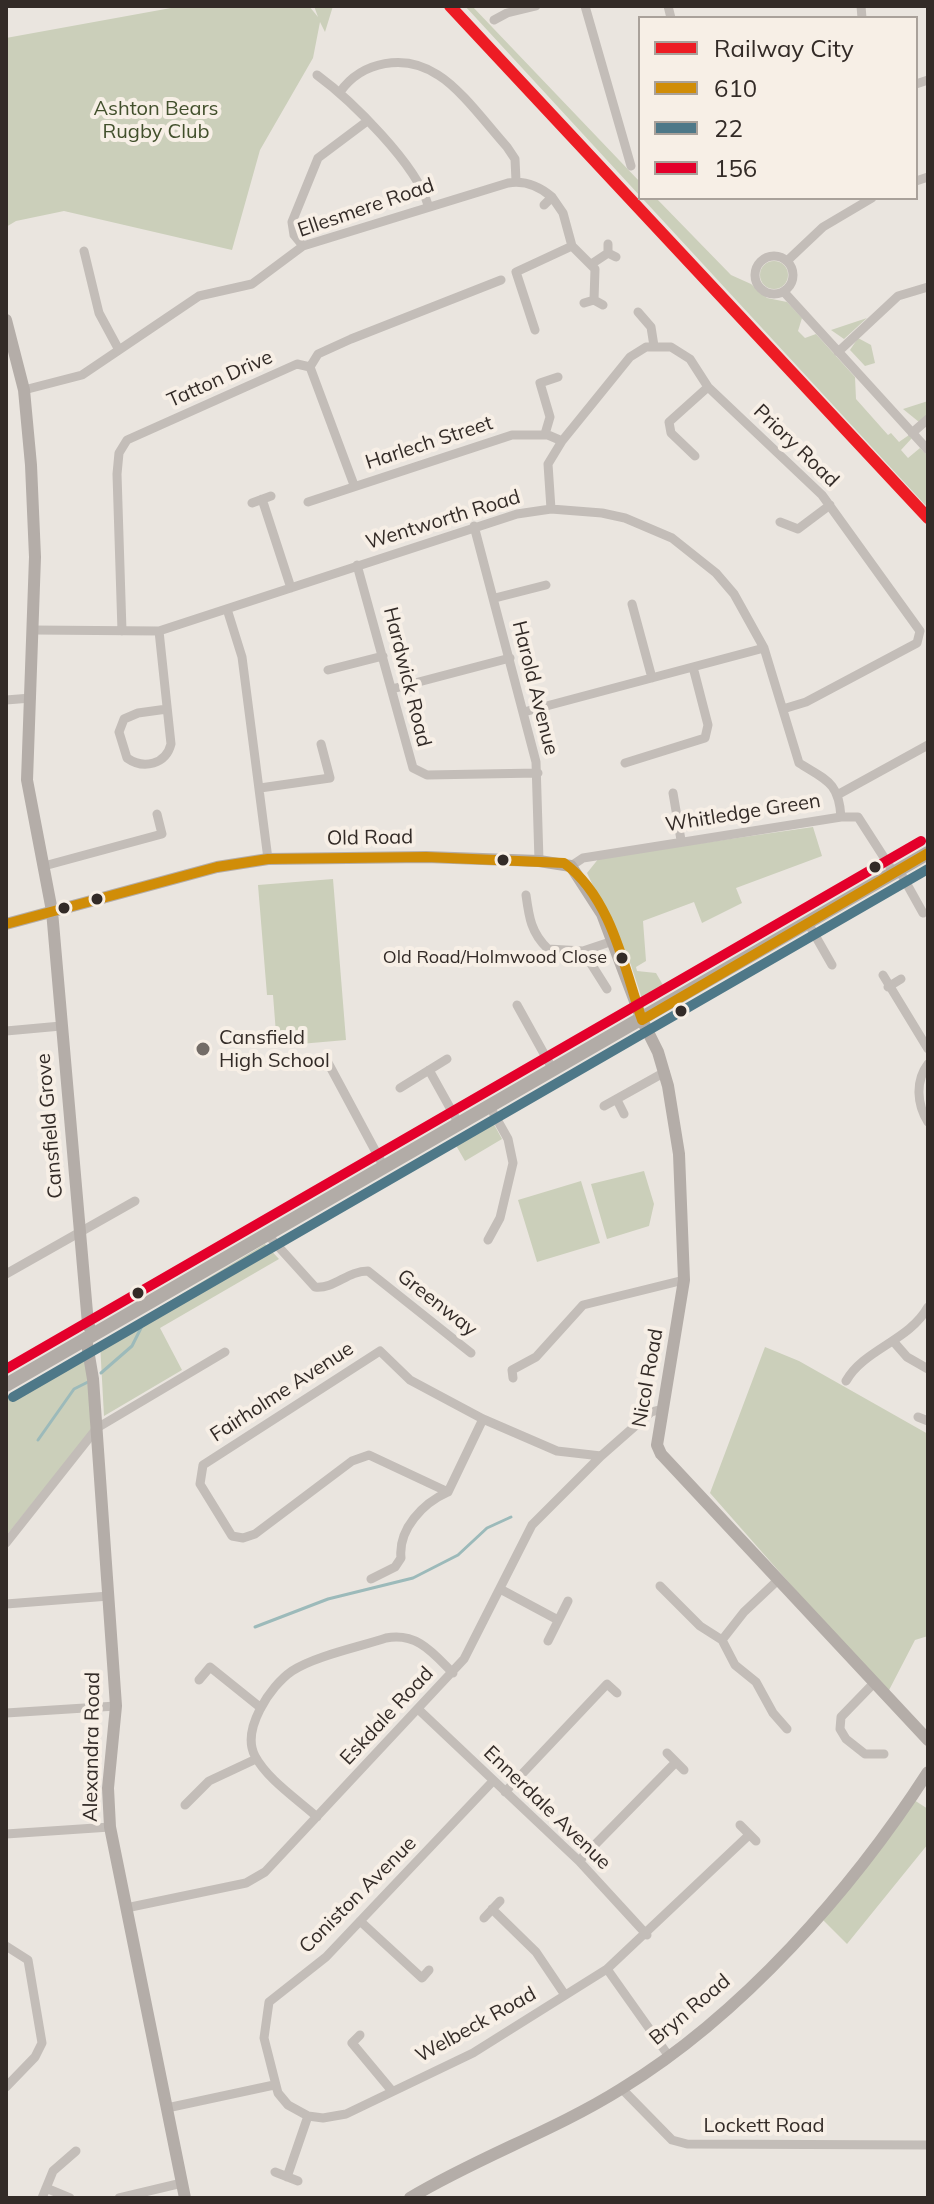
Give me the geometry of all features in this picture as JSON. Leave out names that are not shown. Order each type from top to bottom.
[{"type":"main road","points":[[6,1385],[928,853]]},
{"type":"street","points":[[494,20],[506,9],[536,6]]},
{"type":"street","points":[[585,6],[626,160]]},
{"type":"street","points":[[340,92],[352,74],[381,63],[411,63],[439,75],[512,153],[516,181],[533,185],[552,197],[563,213],[572,246],[593,263],[597,276],[594,303]]},
{"type":"street","points":[[317,75],[340,92],[412,170],[428,205]]},
{"type":"street","points":[[303,246],[294,235],[292,222],[318,158],[366,122]]},
{"type":"street","name":"Ellesmere Road","points":[[24,390],[73,380],[199,296],[252,284],[303,246],[428,205],[516,181]]},
{"type":"street","points":[[544,205],[552,197]]},
{"type":"street","points":[[787,261],[823,227],[869,200]]},
{"type":"street","points":[[535,330],[516,272],[572,246]]},
{"type":"street","points":[[593,263],[611,252]]},
{"type":"street","points":[[100,256],[86,256],[99,313],[119,350]]},
{"type":"street","points":[[775,256],[787,261],[794,277],[784,292],[766,293],[755,277],[763,260],[775,256]]},
{"type":"street","name":"Tatton Drive","points":[[122,631],[117,474],[119,453],[127,440],[297,364],[310,367],[318,354],[501,280]]},
{"type":"street","points":[[838,352],[898,296],[928,287]]},
{"type":"street","points":[[784,292],[928,450]]},
{"type":"street","points":[[551,509],[548,464],[562,441],[630,357],[654,346],[651,327],[638,312]]},
{"type":"street","name":"Cansfield Grove","points":[[6,320],[24,390],[35,557],[27,780],[52,911],[90,1336]]},
{"type":"street","name":"Priory Road","points":[[654,346],[671,347],[685,354],[708,387],[830,505],[860,543],[880,579],[919,627],[921,636],[917,643],[806,702],[783,709]]},
{"type":"street","points":[[310,367],[354,485]]},
{"type":"street","points":[[545,434],[550,417],[540,383],[558,377]]},
{"type":"street","points":[[695,456],[671,433],[669,422],[708,387]]},
{"type":"street","points":[[912,433],[928,419]]},
{"type":"street","name":"Harlech Street","points":[[308,502],[512,435],[545,434],[562,441]]},
{"type":"street","points":[[261,500],[291,588]]},
{"type":"street","points":[[780,522],[798,529],[830,505]]},
{"type":"street","name":"Wentworth Road","points":[[33,630],[159,631],[474,526],[551,509],[625,518],[672,538],[705,563],[734,594],[764,648],[799,763],[831,783],[839,794]]},
{"type":"street","name":"Harold Avenue","points":[[474,526],[538,773],[539,861]]},
{"type":"street","name":"Hardwick Road","points":[[357,565],[411,764],[417,771],[427,775],[538,773]]},
{"type":"street","points":[[495,598],[546,585]]},
{"type":"street","points":[[531,589],[534,600]]},
{"type":"street","points":[[632,604],[652,678]]},
{"type":"street","points":[[227,609],[242,657],[268,859]]},
{"type":"street","points":[[159,631],[171,744],[164,759],[140,764],[127,758],[119,732],[124,719],[138,713],[167,709]]},
{"type":"street","points":[[524,712],[764,648]]},
{"type":"street","points":[[328,670],[383,656]]},
{"type":"street","points":[[392,689],[510,658]]},
{"type":"street","points":[[625,763],[705,738],[708,725],[693,667]]},
{"type":"street","points":[[6,700],[31,698]]},
{"type":"street","points":[[260,788],[330,778],[322,744]]},
{"type":"street","points":[[841,817],[839,794],[928,745]]},
{"type":"street","points":[[673,793],[681,840]]},
{"type":"street","points":[[44,866],[162,834],[157,814]]},
{"type":"street","name":"Whitledge Green","points":[[571,866],[583,858],[681,840],[858,817],[896,872]]},
{"type":"street","name":"Old Road","points":[[6,924],[217,867],[268,859],[426,857],[539,861],[571,866]]},
{"type":"street","points":[[571,866],[592,893],[642,1020]]},
{"type":"street","points":[[896,872],[923,913]]},
{"type":"street","points":[[526,895],[529,921],[537,938],[548,949],[583,951],[613,941]]},
{"type":"street","points":[[808,923],[832,965]]},
{"type":"street","points":[[583,951],[607,989]]},
{"type":"street","points":[[883,975],[928,1049]]},
{"type":"street","points":[[888,987],[901,979]]},
{"type":"street","points":[[517,1005],[553,1070]]},
{"type":"street","name":"Nicol Road","points":[[642,1020],[665,1072],[679,1154],[684,1280],[657,1445],[661,1454],[928,1740]]},
{"type":"street","points":[[6,1031],[61,1026]]},
{"type":"street","points":[[326,1059],[384,1167]]},
{"type":"street","points":[[400,1088],[447,1059]]},
{"type":"street","points":[[928,1064],[919,1093],[921,1112],[928,1122]]},
{"type":"street","points":[[429,1070],[459,1124]]},
{"type":"street","points":[[604,1106],[617,1100],[630,1088],[665,1072]]},
{"type":"street","points":[[617,1100],[624,1114]]},
{"type":"street","points":[[488,1240],[500,1218],[513,1163],[508,1139],[490,1107]]},
{"type":"street","points":[[6,1274],[135,1201]]},
{"type":"street","name":"Greenway","points":[[267,1234],[315,1287],[326,1288],[355,1271],[368,1271],[471,1353]]},
{"type":"street","points":[[513,1378],[512,1370],[536,1357],[583,1305],[684,1280]]},
{"type":"street","points":[[846,1381],[853,1369],[916,1323],[928,1307]]},
{"type":"street","name":"Alexandra Road","points":[[90,1336],[116,1706],[108,1788],[110,1827],[185,2198]]},
{"type":"street","points":[[893,1341],[907,1357],[928,1369]]},
{"type":"street","points":[[6,1543],[97,1428],[225,1352]]},
{"type":"street","name":"Fairholme Avenue","points":[[448,1492],[369,1455],[341,1469],[255,1534],[243,1538],[232,1536],[206,1499],[200,1484],[201,1470],[376,1352],[385,1353],[410,1380],[483,1419],[557,1451],[601,1456]]},
{"type":"street","name":"Eskdale Road","points":[[126,1908],[256,1879],[453,1673],[502,1590],[532,1525],[601,1456],[651,1412],[663,1409]]},
{"type":"street","points":[[375,1573],[395,1567],[401,1558],[400,1543],[423,1508],[430,1500],[448,1492],[483,1419]]},
{"type":"street","points":[[722,1640],[744,1612],[778,1580]]},
{"type":"street","points":[[658,1585],[700,1626],[722,1640],[735,1665],[756,1682],[773,1713],[788,1730]]},
{"type":"street","points":[[502,1590],[558,1620]]},
{"type":"street","points":[[6,1604],[109,1596]]},
{"type":"street","points":[[548,1641],[568,1601]]},
{"type":"street","points":[[317,1817],[256,1759],[250,1734],[261,1708],[292,1671],[394,1636],[418,1641],[453,1673]]},
{"type":"street","points":[[199,1680],[210,1667],[261,1708]]},
{"type":"street","points":[[505,1792],[607,1684],[617,1693]]},
{"type":"street","points":[[873,1684],[841,1717],[840,1729],[846,1739],[865,1754],[884,1754]]},
{"type":"street","points":[[6,1713],[116,1706]]},
{"type":"street","name":"Ennerdale Avenue","points":[[418,1709],[579,1861],[647,1935]]},
{"type":"street","points":[[667,1753],[684,1770]]},
{"type":"street","points":[[185,1805],[209,1781],[256,1759]]},
{"type":"street","points":[[579,1861],[676,1762]]},
{"type":"street","name":"Bryn Road","points":[[410,2198],[622,2089],[703,2028],[789,1949],[886,1837],[928,1772]]},
{"type":"street","name":"Coniston Avenue","points":[[274,2085],[263,2031],[269,2002],[326,1957],[493,1781]]},
{"type":"street","name":"Welbeck Road","points":[[308,2116],[323,2118],[346,2114],[473,2053],[607,1969],[752,1838],[740,1825]]},
{"type":"street","points":[[6,1834],[110,1827]]},
{"type":"street","points":[[484,1918],[500,1901]]},
{"type":"street","points":[[492,1909],[536,1952],[565,1995]]},
{"type":"street","points":[[360,1921],[422,1978],[429,1970]]},
{"type":"street","points":[[6,1946],[28,1960],[42,2043],[35,2057],[6,2087]]},
{"type":"street","points":[[607,1969],[668,2055]]},
{"type":"street","points":[[360,2035],[352,2043],[392,2091]]},
{"type":"street","points":[[167,2108],[274,2085],[288,2105],[308,2116],[287,2177]]},
{"type":"street","name":"Lockett Road","points":[[622,2089],[672,2140],[687,2144],[928,2145]]},
{"type":"street","points":[[70,2198],[44,2193],[57,2165],[76,2151]]},
{"type":"street","points":[[275,2172],[298,2181]]},
{"type":"street","points":[[119,2198],[182,2183]]},
{"type":"green space","name":"Ashton Bears Rugby Club","points":[[182,6],[309,6],[318,17],[314,6],[333,6],[325,32],[320,22],[313,58],[260,150],[232,250],[64,211],[16,221],[6,227],[6,38]]},
{"type":"green space","points":[[465,6],[472,6],[638,180],[638,194]]},
{"type":"green space","points":[[644,200],[658,200],[731,275],[751,284],[767,298],[787,302],[802,318],[798,331],[805,338],[816,334],[855,377],[856,399],[888,435],[891,433],[899,442],[909,435],[912,438],[901,450],[908,458],[920,448],[928,456],[928,508]]},
{"type":"green space","points":[[774,261],[784,265],[788,275],[784,285],[774,289],[764,285],[760,275],[764,265]]},
{"type":"green space","points":[[867,318],[844,339],[831,330]]},
{"type":"green space","points":[[858,338],[871,345],[875,363],[865,366],[850,350]]},
{"type":"green space","points":[[928,401],[928,414],[919,422],[903,409]]},
{"type":"green space","points":[[813,827],[822,856],[736,888],[742,903],[702,923],[694,902],[643,921],[646,961],[636,967],[637,971],[656,973],[667,992],[651,1003],[643,1002],[631,965],[587,873],[599,858]]},
{"type":"green space","points":[[333,879],[346,1040],[277,1046],[273,995],[267,995],[258,885]]},
{"type":"green space","points":[[491,1119],[502,1139],[465,1161],[454,1142]]},
{"type":"green space","points":[[644,1171],[654,1204],[649,1226],[607,1239],[591,1184]]},
{"type":"green space","points":[[581,1181],[600,1243],[537,1262],[518,1200]]},
{"type":"green space","points":[[265,1244],[279,1259],[160,1328],[182,1370],[104,1416],[100,1343]]},
{"type":"green space","points":[[765,1347],[799,1361],[928,1434],[928,1636],[915,1640],[887,1694],[710,1493]]},
{"type":"green space","points":[[87,1350],[91,1431],[6,1536],[6,1397]]},
{"type":"green space","points":[[914,1800],[928,1809],[928,1844],[847,1944],[821,1918]]},
{"type":"waterway","points":[[101,1373],[132,1346],[142,1326]]},
{"type":"waterway","points":[[38,1440],[74,1389],[88,1382]]},
{"type":"waterway","points":[[255,1627],[328,1599],[413,1578],[458,1555],[487,1528],[511,1517]]},
{"type":"rail line","name":"City","points":[[450,6],[928,518]]},
{"type":"transit line","name":"156","points":[[6,1369],[921,841]]},
{"type":"transit line","name":"610","points":[[642,1020],[928,853]]},
{"type":"transit line","name":"610","points":[[6,924],[217,867],[268,859],[426,857],[564,863],[580,877],[605,914],[642,1020]]},
{"type":"transit line","name":"22","points":[[13,1397],[928,869]]},
{"type":"place","name":"Old Road/Holmwood Close","points":[[622,958]]},
{"type":"place","name":"Cansfield High School","points":[[203,1049]]}]
